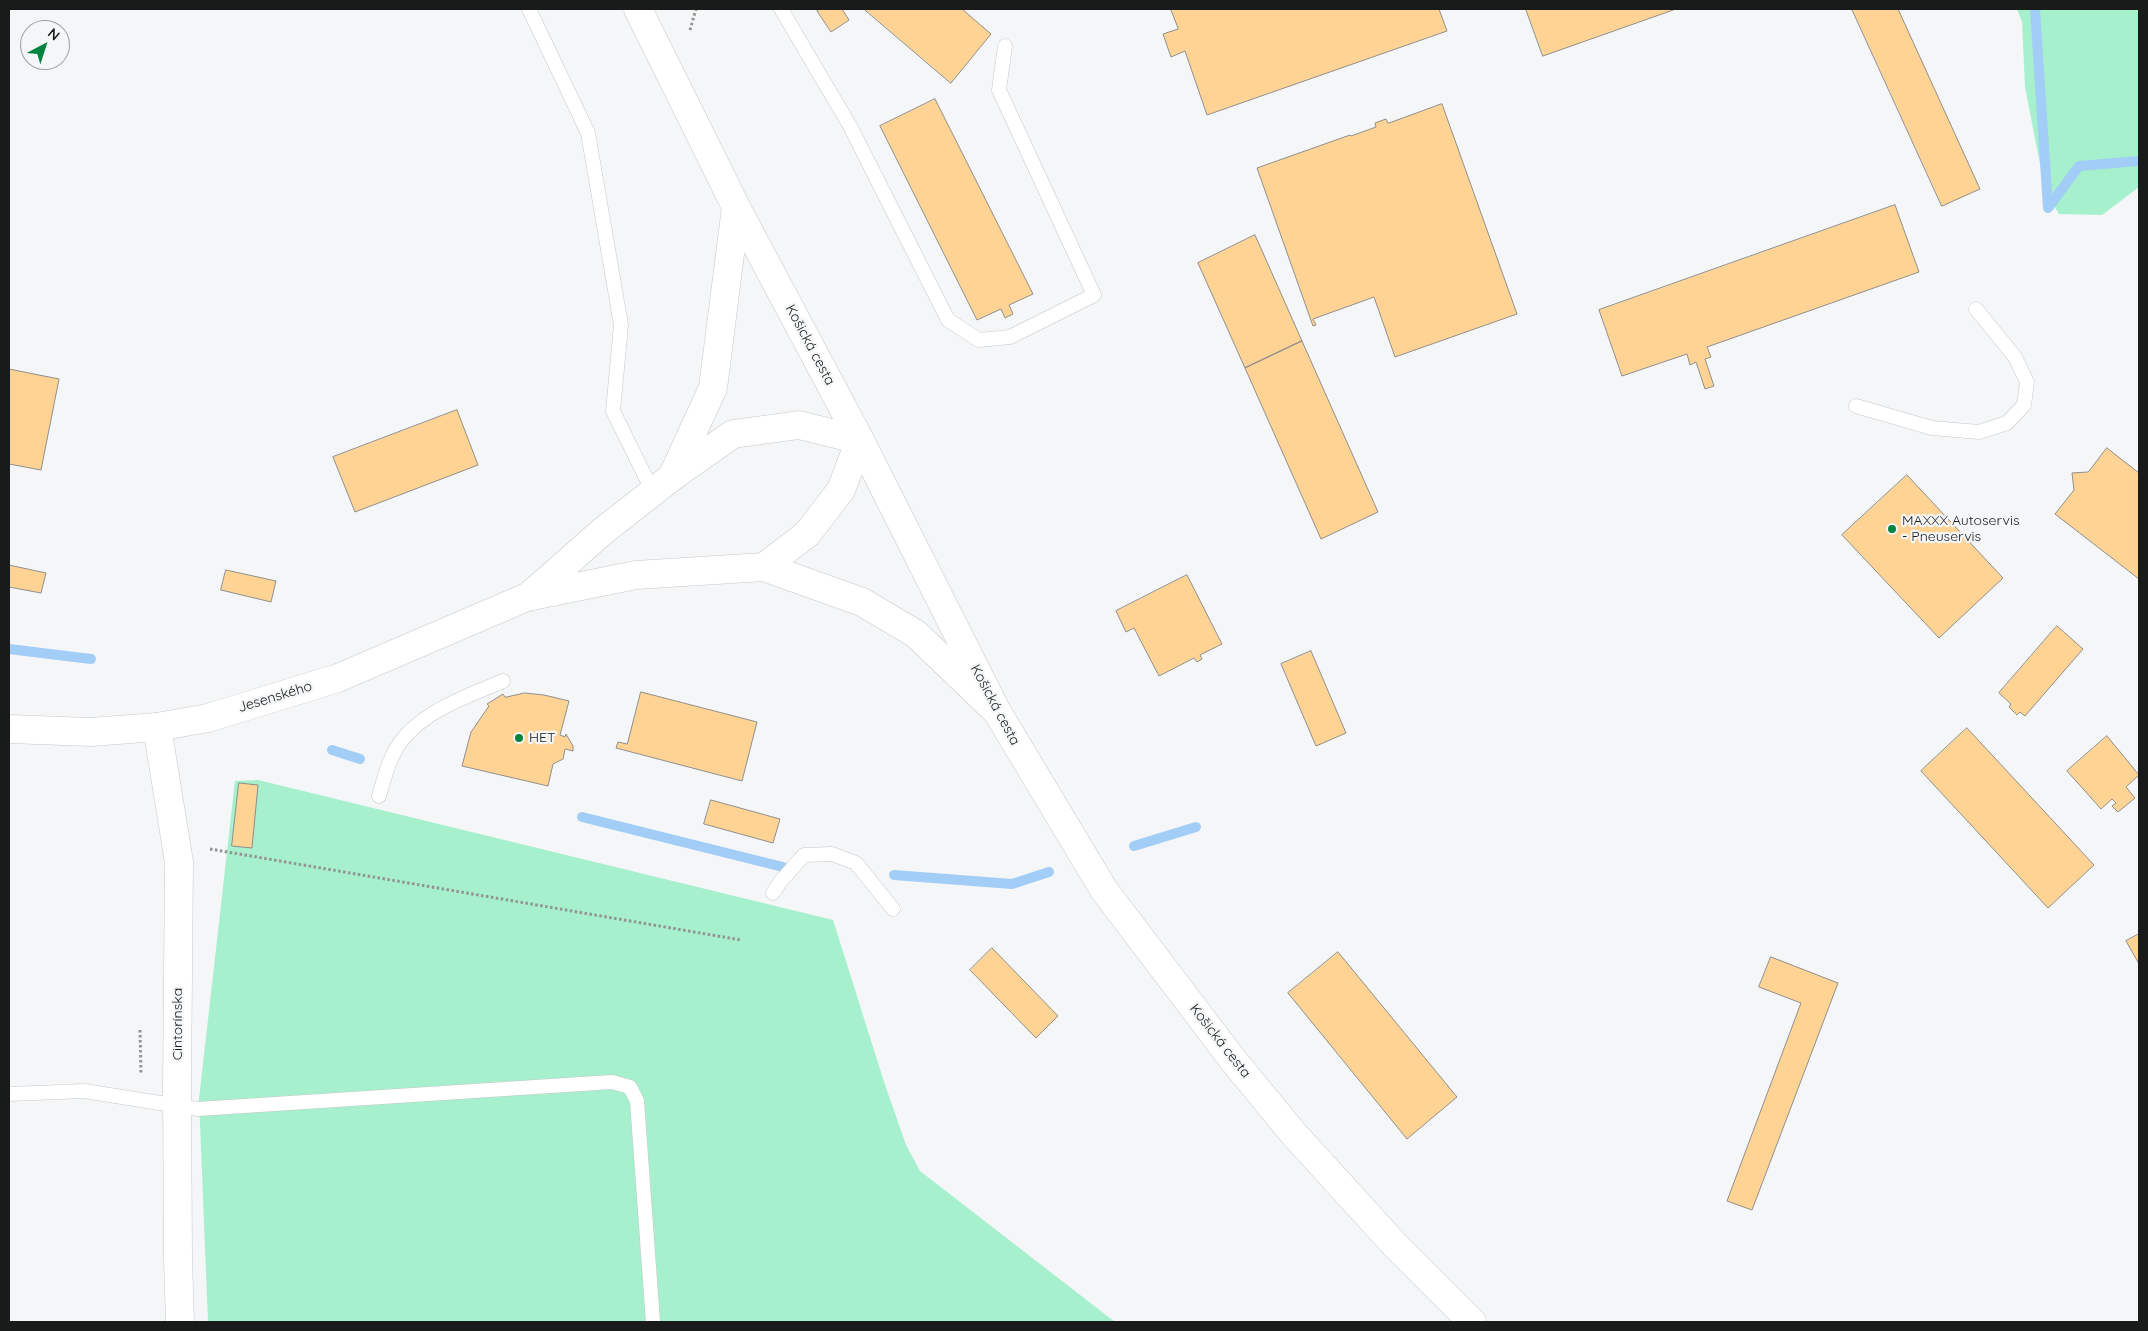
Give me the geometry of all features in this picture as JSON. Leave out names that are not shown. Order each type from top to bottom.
[{"type":"street","name":"Košická cesta","points":[[643,10],[736,206],[860,440],[996,710],[1104,890],[1233,1060],[1293,1132],[1395,1245],[1472,1322]]},
{"type":"street","points":[[662,484],[713,388],[736,206]]},
{"type":"street","points":[[527,598],[602,531],[662,484],[733,434],[799,425],[860,440],[841,490],[807,534],[764,567]]},
{"type":"street","points":[[527,598],[636,575],[764,567],[862,602],[916,634],[996,710]]},
{"type":"street","name":"Jesenského","points":[[9,729],[91,732],[157,727],[208,718],[338,678],[527,598]]},
{"type":"street","name":"Cintorínska","points":[[157,727],[179,862],[178,1259],[180,1322]]},
{"type":"lane","points":[[529,9],[588,133],[621,325],[613,411],[662,484]]},
{"type":"lane","points":[[781,9],[850,126],[948,320],[979,340],[1010,337],[1094,295],[998,90],[1005,46]]},
{"type":"lane","points":[[1856,406],[1932,428],[1979,432],[2007,423],[2024,405],[2027,382],[2015,357],[1976,309]]},
{"type":"lane","points":[[379,796],[391,757],[404,738],[420,722],[446,705],[503,681]]},
{"type":"lane","points":[[773,893],[804,854],[832,854],[856,863],[894,910]]},
{"type":"lane","points":[[9,1094],[84,1091],[198,1108],[612,1082],[630,1087],[636,1101],[653,1322]]},
{"type":"path","points":[[690,30],[696,9]]},
{"type":"path","points":[[176,845],[228,852],[741,940]]},
{"type":"green space","points":[[2017,9],[2139,9],[2139,187],[2102,215],[2059,214],[2045,190],[2025,87],[2022,22]]},
{"type":"green space","points":[[258,780],[833,920],[885,1085],[906,1145],[920,1171],[1115,1322],[208,1322],[199,1099],[235,781]]},
{"type":"building","points":[[821,9],[842,9],[849,20],[831,32],[817,11]]},
{"type":"building","points":[[864,9],[962,9],[991,34],[951,83]]},
{"type":"building","points":[[1171,9],[1439,9],[1447,31],[1207,115],[1185,51],[1171,57],[1163,34],[1178,29]]},
{"type":"building","points":[[1526,9],[1676,9],[1543,56]]},
{"type":"building","points":[[1852,9],[1898,9],[1980,189],[1942,206]]},
{"type":"building","points":[[935,99],[1033,294],[1009,305],[1013,314],[1005,318],[1001,309],[977,320],[880,126]]},
{"type":"building","points":[[1442,104],[1517,314],[1395,357],[1374,297],[1313,319],[1316,325],[1313,326],[1257,168],[1376,127],[1375,123],[1386,119],[1388,123]]},
{"type":"building","points":[[1895,205],[1919,272],[1707,347],[1711,357],[1705,359],[1714,386],[1705,389],[1696,362],[1690,365],[1687,354],[1622,376],[1599,310]]},
{"type":"building","points":[[1255,235],[1302,341],[1245,368],[1198,263]]},
{"type":"building","points":[[1302,341],[1378,512],[1321,539],[1245,368]]},
{"type":"building","points":[[9,369],[59,379],[41,470],[9,464]]},
{"type":"building","points":[[457,410],[478,465],[355,512],[333,457]]},
{"type":"building","points":[[2107,448],[2139,473],[2139,579],[2055,514],[2074,490],[2072,473],[2088,472]]},
{"type":"building","points":[[1907,475],[2003,578],[1939,638],[1842,535]]},
{"type":"building","points":[[9,565],[46,573],[41,593],[9,587]]},
{"type":"building","points":[[226,570],[276,581],[271,602],[221,590]]},
{"type":"building","points":[[1187,575],[1222,644],[1200,655],[1202,659],[1197,662],[1194,658],[1159,676],[1134,628],[1126,632],[1116,611]]},
{"type":"building","points":[[2057,626],[2083,649],[2025,716],[2020,712],[2017,715],[2009,707],[2011,704],[1999,693]]},
{"type":"building","points":[[1311,651],[1346,733],[1316,746],[1281,664]]},
{"type":"building","points":[[641,692],[757,722],[742,781],[616,748],[618,742],[627,744]]},
{"type":"building","name":"HET","points":[[525,693],[569,701],[560,735],[565,737],[566,734],[573,746],[573,751],[565,749],[563,759],[553,764],[548,786],[462,766],[471,732],[489,706],[487,704],[503,694],[505,697]]},
{"type":"building","points":[[1967,728],[2094,865],[2048,908],[1921,771]]},
{"type":"building","points":[[2107,736],[2139,775],[2126,787],[2135,798],[2118,812],[2112,806],[2116,803],[2112,799],[2101,809],[2067,771]]},
{"type":"building","points":[[239,783],[258,785],[252,848],[232,846]]},
{"type":"building","points":[[711,800],[780,819],[773,843],[704,824]]},
{"type":"building","points":[[2139,934],[2139,964],[2126,941]]},
{"type":"building","points":[[992,948],[1058,1016],[1036,1038],[970,970]]},
{"type":"building","points":[[1338,952],[1457,1097],[1407,1139],[1288,993]]},
{"type":"building","points":[[1771,957],[1838,983],[1752,1210],[1727,1201],[1801,1003],[1759,987]]},
{"type":"waterway","points":[[2035,9],[2048,208]]},
{"type":"waterway","points":[[2048,208],[2079,166],[2139,161]]},
{"type":"waterway","points":[[9,649],[91,659]]},
{"type":"waterway","points":[[332,750],[360,759]]},
{"type":"waterway","points":[[582,817],[783,867]]},
{"type":"waterway","points":[[1134,846],[1196,827]]},
{"type":"waterway","points":[[894,875],[1012,884],[1049,872]]},
{"type":"place","name":"MAXXX Autoservis - Pneuservis","points":[[1892,529]]},
{"type":"place","name":"HET","points":[[519,738]]}]
